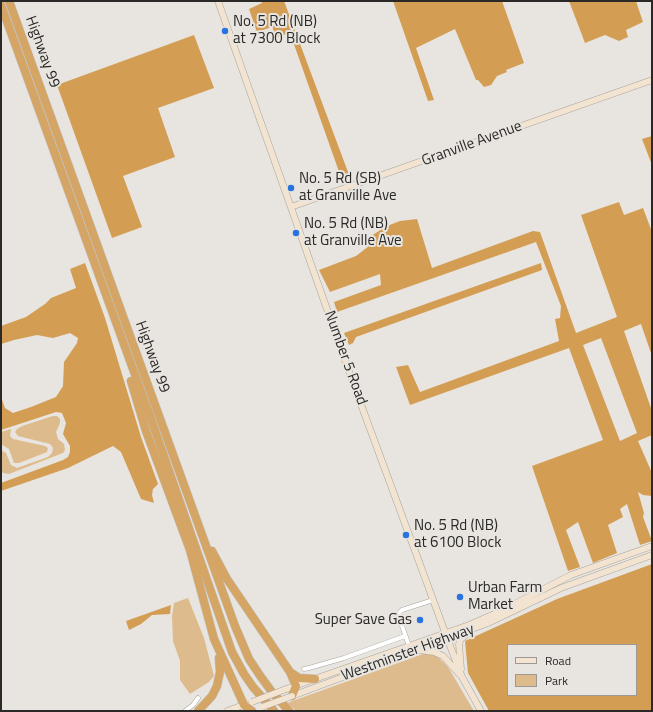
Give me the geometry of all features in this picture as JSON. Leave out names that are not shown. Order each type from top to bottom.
[{"type":"highway","name":"Highway 99","points":[[9,1],[235,626],[249,658],[272,692],[289,711]]},
{"type":"highway","name":"Highway 99","points":[[1,5],[152,424],[232,652],[253,687],[274,711]]},
{"type":"highway","points":[[122,342],[126,363],[146,430],[190,550],[208,622],[219,653],[248,703],[254,710]]},
{"type":"highway","points":[[202,535],[227,579],[290,672],[296,686],[289,693]]},
{"type":"highway","points":[[198,711],[212,696],[217,686],[220,672],[219,653]]},
{"type":"highway","points":[[290,672],[299,678],[315,679]]},
{"type":"main road","name":"Number 5 Road","points":[[218,1],[355,387],[446,636],[462,677],[481,711]]},
{"type":"main road","name":"Granville Avenue","points":[[291,207],[652,80]]},
{"type":"main road","name":"Westminster Highway","points":[[227,711],[248,703],[289,693],[417,650],[499,612],[571,575],[652,546]]},
{"type":"main road","name":"Westminster Highway","points":[[296,686],[409,646],[471,630],[506,615],[561,588],[652,555]]},
{"type":"main road","points":[[462,677],[459,644],[463,637],[471,630]]},
{"type":"main road","points":[[417,650],[434,652],[443,656],[462,677]]},
{"type":"main road","name":"Westminster Highway","points":[[254,710],[289,693]]},
{"type":"street","name":"Westminster Highway","points":[[409,646],[399,618],[400,612],[433,600]]},
{"type":"street","name":"Westminster Highway","points":[[304,669],[344,658],[405,636]]},
{"type":"street","points":[[184,711],[193,705],[198,698]]},
{"type":"green space","points":[[57,416],[60,419],[56,432],[58,439],[64,444],[65,450],[63,453],[9,474],[3,473],[1,470],[1,450],[6,453],[11,465],[17,468],[48,457],[52,453],[53,448],[50,444],[18,436],[15,432],[22,426]]},
{"type":"green space","points":[[11,429],[10,436],[13,439],[45,446],[48,448],[47,452],[19,463],[14,463],[9,449],[1,444],[1,432]]},
{"type":"green space","points":[[188,598],[204,638],[214,676],[209,682],[190,694],[180,680],[180,661],[173,641],[172,616],[174,603]]},
{"type":"green space","points":[[423,654],[432,654],[438,657],[448,667],[474,711],[296,711],[287,703]]},
{"type":"shaded area","points":[[261,1],[284,1],[351,180],[343,183],[290,33],[277,37],[272,27],[257,32],[249,9],[262,3]]},
{"type":"shaded area","points":[[393,1],[502,1],[524,63],[506,70],[507,72],[497,76],[491,85],[484,87],[478,80],[476,80],[455,29],[416,48],[434,100],[428,101]]},
{"type":"shaded area","points":[[569,1],[636,1],[643,22],[626,30],[628,37],[619,41],[605,35],[585,43]]},
{"type":"shaded area","points":[[194,35],[214,88],[158,108],[175,157],[123,176],[142,227],[112,238],[57,85]]},
{"type":"shaded area","points":[[652,136],[652,165],[642,139]]},
{"type":"shaded area","points":[[619,202],[624,215],[643,208],[652,232],[652,356],[641,324],[624,331],[652,411],[652,435],[638,441],[652,473],[652,496],[643,495],[638,492],[644,513],[643,517],[652,541],[640,545],[627,504],[620,509],[623,517],[608,525],[617,553],[593,563],[578,522],[566,530],[580,567],[568,571],[532,466],[603,440],[569,348],[410,405],[396,367],[408,365],[420,392],[559,341],[555,319],[560,318],[561,306],[536,242],[337,312],[334,302],[381,285],[380,274],[330,292],[319,270],[356,256],[369,246],[366,239],[387,226],[400,221],[417,219],[432,268],[533,231],[540,232],[576,333],[617,317],[581,215]],"holes":[[[601,338],[637,433],[620,441],[583,345]]]},
{"type":"shaded area","points":[[85,263],[105,318],[141,437],[158,484],[153,489],[152,495],[154,503],[141,499],[121,452],[113,446],[68,468],[1,491],[1,483],[68,457],[70,446],[63,434],[66,423],[62,413],[56,412],[1,430],[1,397],[5,408],[13,413],[56,397],[63,386],[64,362],[77,343],[78,338],[70,333],[53,338],[37,335],[1,344],[1,326],[26,317],[51,298],[76,288],[70,269]]},
{"type":"shaded area","points":[[541,263],[542,270],[356,337],[353,343],[349,345],[344,333]]},
{"type":"shaded area","points":[[652,564],[652,711],[489,711],[468,673],[465,641],[557,599]]},
{"type":"shaded area","points":[[171,605],[170,614],[152,615],[141,624],[129,630],[126,621]]},
{"type":"place","name":"No. 5 Rd (NB) at 7300 Block","points":[[225,31]]},
{"type":"place","name":"No. 5 Rd (SB) at Granville Ave","points":[[291,188]]},
{"type":"place","name":"No. 5 Rd (NB) at Granville Ave","points":[[296,233]]},
{"type":"place","name":"No. 5 Rd (NB) at 6100 Block","points":[[406,535]]},
{"type":"place","name":"Urban Farm Market","points":[[460,597]]},
{"type":"place","name":"Super Save Gas","points":[[420,620]]}]
